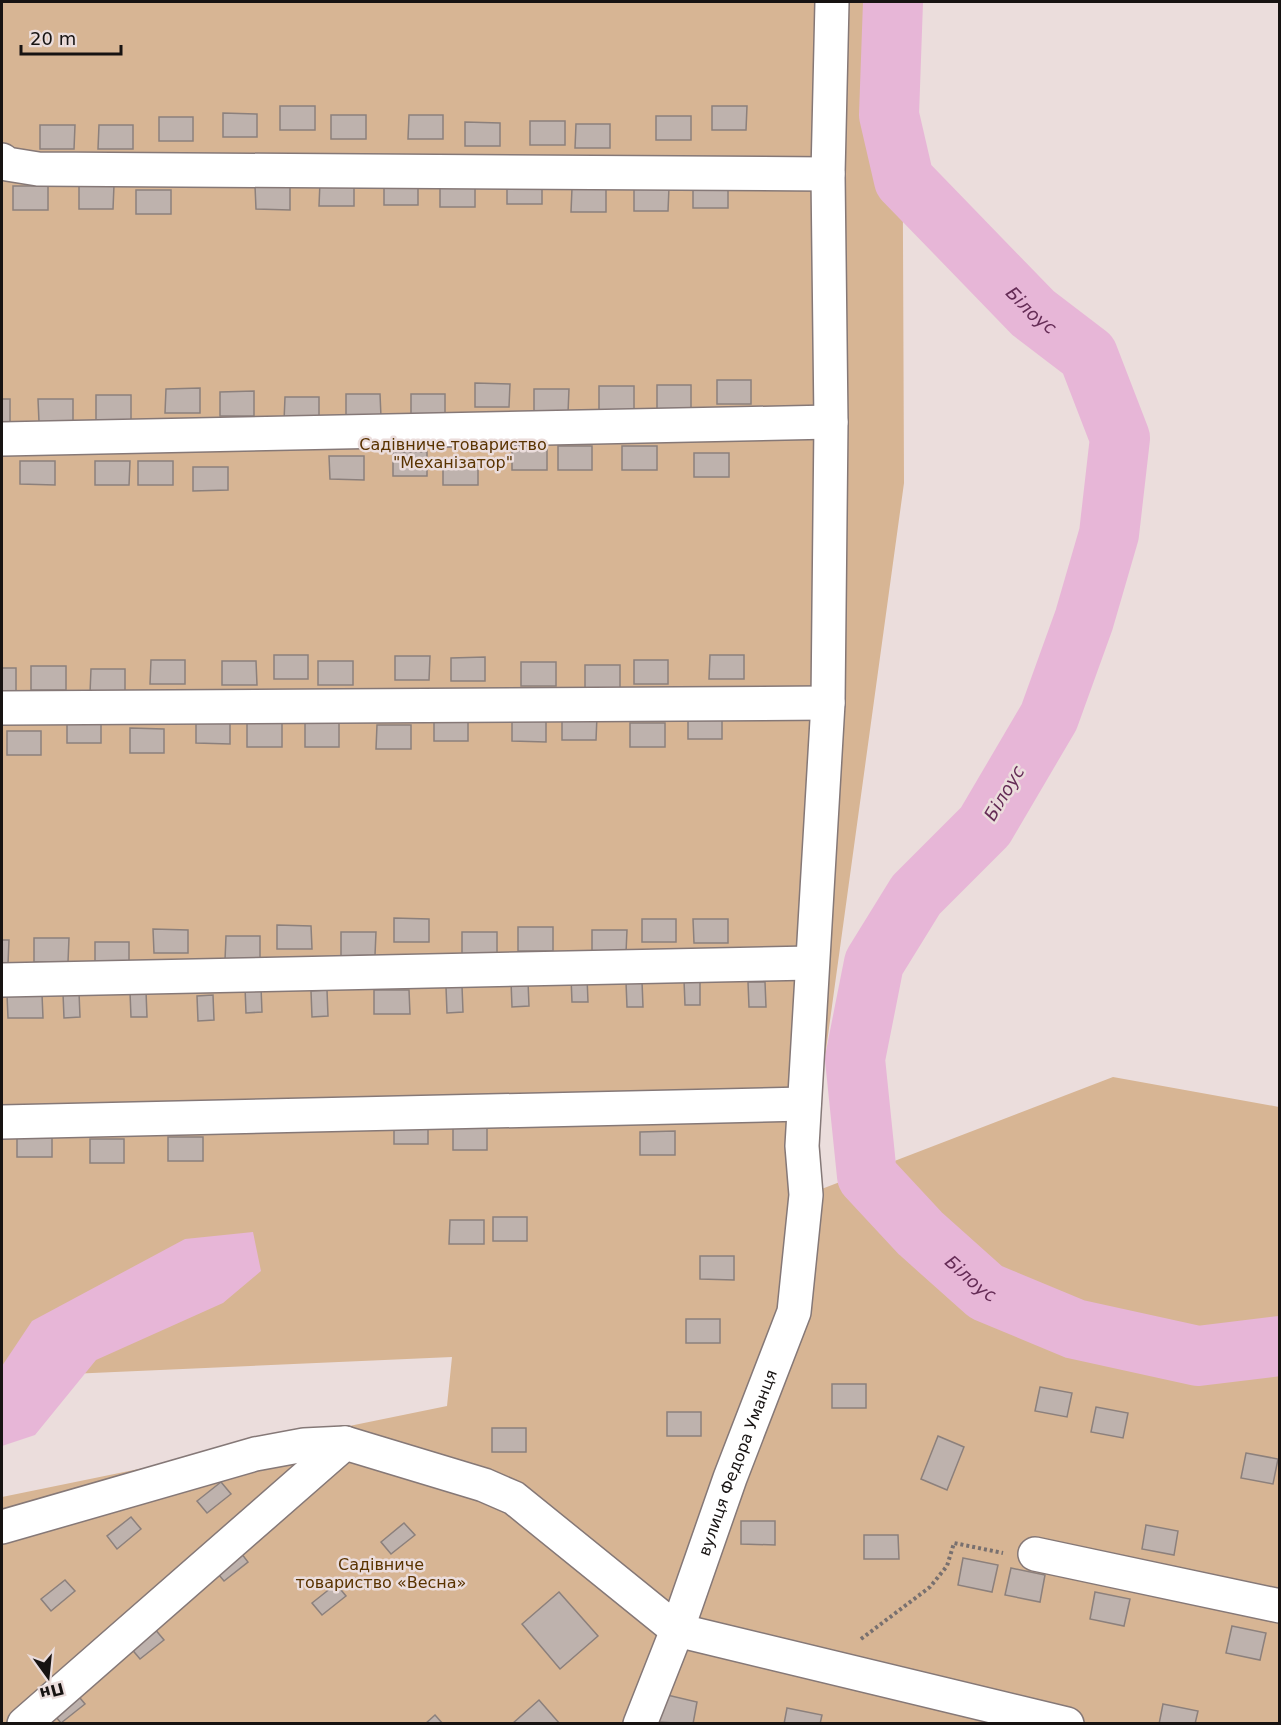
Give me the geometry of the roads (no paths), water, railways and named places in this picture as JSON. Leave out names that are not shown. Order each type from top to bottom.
[{"type":"street","name":"вулиця Федора Уманця","points":[[640,1724],[677,1630],[730,1478],[794,1312],[806,1195],[802,1146],[828,703],[831,422],[828,174],[832,2]]},
{"type":"street","points":[[2,160],[7,164],[38,169],[828,174]]},
{"type":"street","points":[[2,439],[831,422]]},
{"type":"street","points":[[2,708],[828,703]]},
{"type":"street","points":[[2,980],[811,963]]},
{"type":"street","points":[[2,1122],[804,1104]]},
{"type":"street","points":[[24,1724],[345,1443]]},
{"type":"street","points":[[2,1527],[255,1454],[304,1445],[345,1443],[484,1485],[514,1498],[677,1630],[1067,1724]]},
{"type":"street","points":[[1035,1554],[1280,1606]]},
{"type":"waterway","name":"Білоус","points":[[893,2],[889,115],[904,180],[1033,313],[1088,355],[1120,438],[1109,534],[1084,620],[1049,717],[985,826],[916,895],[874,963],[855,1059],[867,1176],[920,1233],[986,1292],[1075,1329],[1198,1356],[1280,1346]]},
{"type":"park label","name":"Садівниче товариство \"Механізатор\"","points":[[453,453]]},
{"type":"park label","name":"Садівниче товариство «Весна»","points":[[381,1573]]}]
